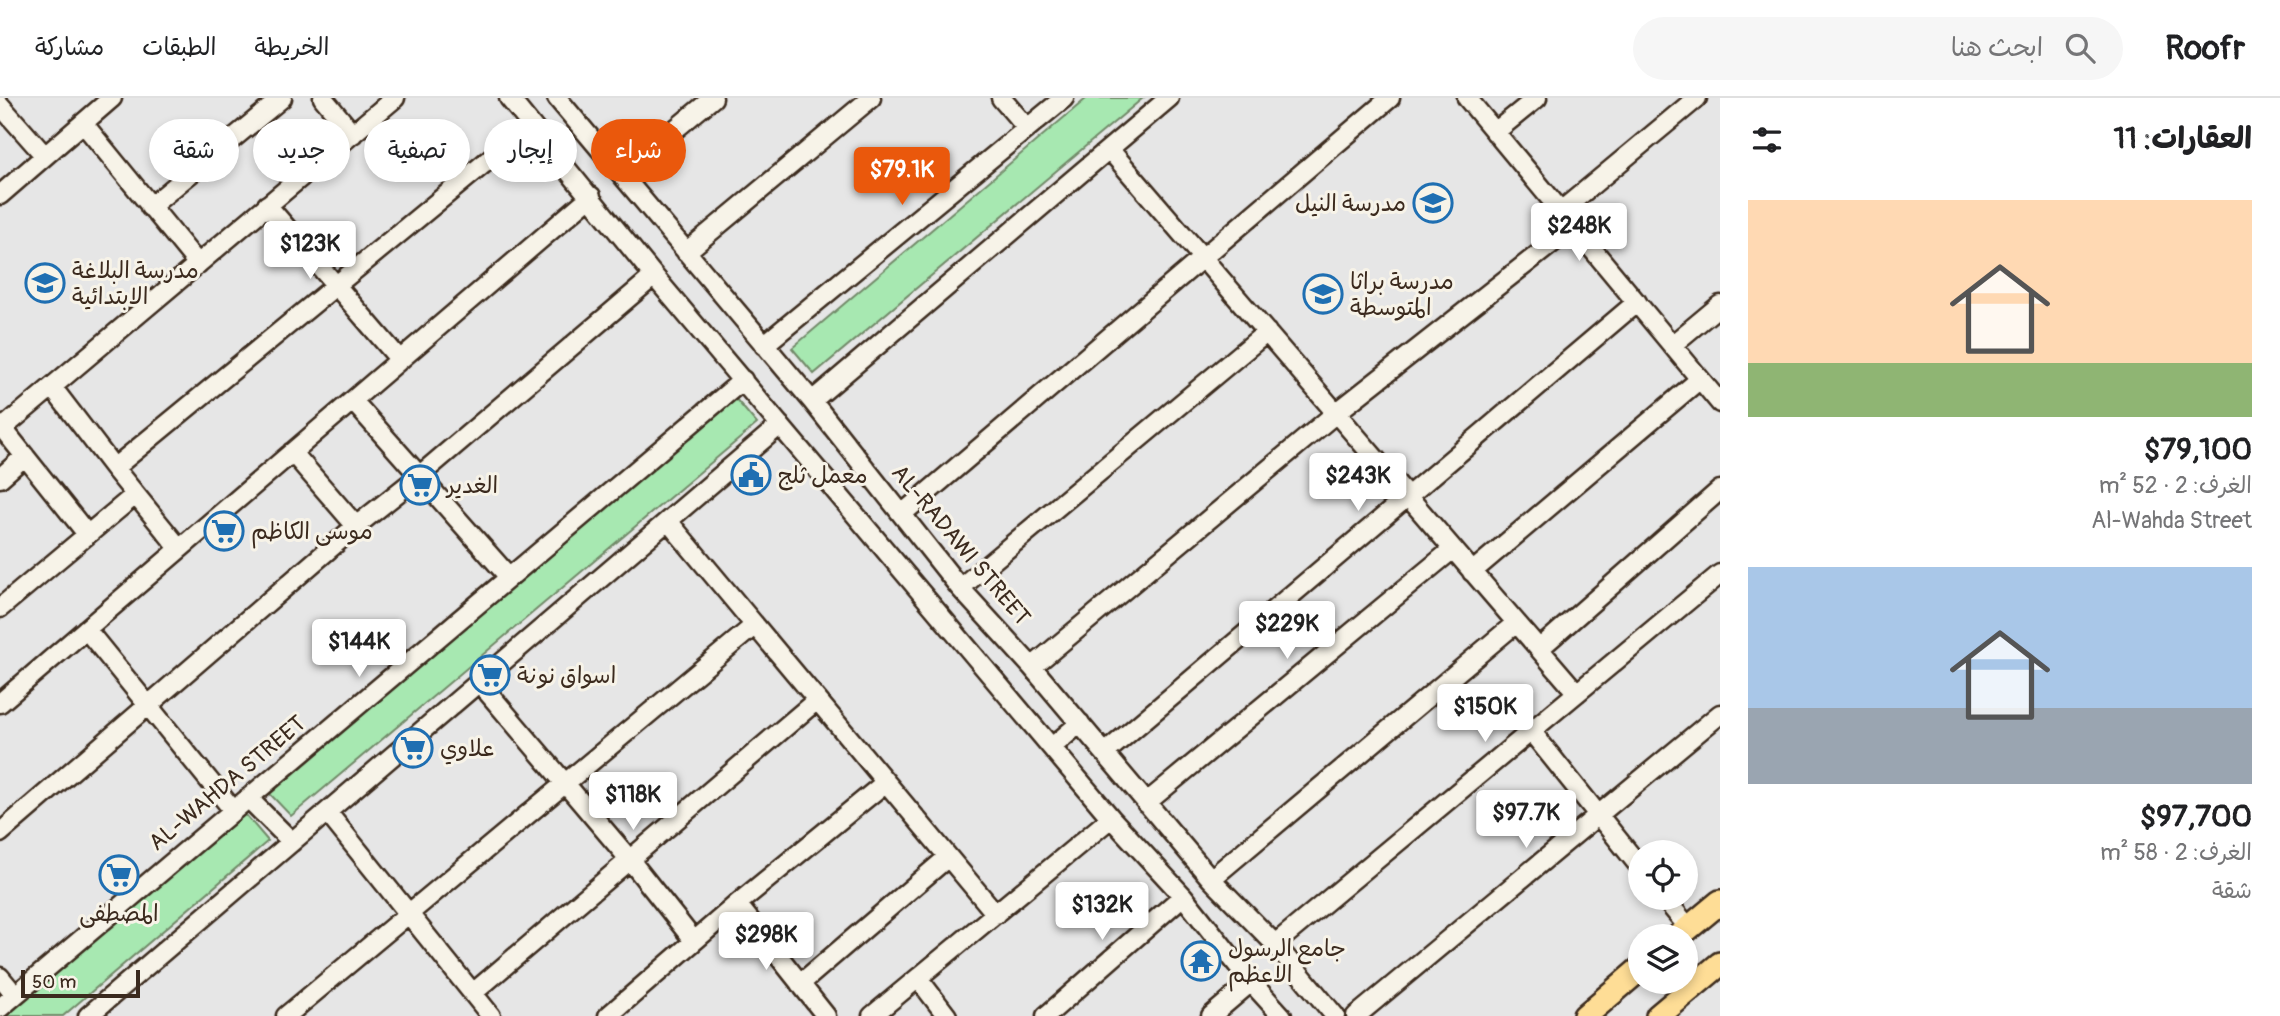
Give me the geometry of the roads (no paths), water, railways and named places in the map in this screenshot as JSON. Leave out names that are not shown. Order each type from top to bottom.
[{"type":"main road","points":[[1694,924],[1720,902]]},
{"type":"main road","points":[[1658,1016],[1720,964]]},
{"type":"main road","points":[[1585,1016],[1628,980]]},
{"type":"street","points":[[0,195],[112,98]]},
{"type":"street","points":[[150,207],[282,98]]},
{"type":"street","points":[[323,98],[353,134]]},
{"type":"street","points":[[87,534],[1,427],[395,98]]},
{"type":"street","points":[[509,98],[527,119]]},
{"type":"street","points":[[686,120],[713,98]]},
{"type":"street","points":[[686,252],[871,98]]},
{"type":"street","points":[[1001,98],[1027,128]]},
{"type":"street","points":[[764,345],[1064,98]]},
{"type":"street","points":[[812,401],[1169,98]]},
{"type":"street","points":[[902,514],[1390,98]]},
{"type":"street","points":[[1467,98],[1720,403]]},
{"type":"street","points":[[1495,132],[1536,98]]},
{"type":"street","points":[[1561,211],[1697,98]]},
{"type":"street","name":"AL-RADAWI STREET","points":[[561,99],[591,136]]},
{"type":"street","points":[[0,105],[45,156]]},
{"type":"street","points":[[83,123],[198,264]]},
{"type":"street","points":[[1109,149],[1577,693]]},
{"type":"street","points":[[114,468],[484,163]]},
{"type":"street","points":[[577,179],[654,276],[1111,818],[1183,897],[1282,1016]]},
{"type":"street","name":"AL-RADAWI STREET","points":[[628,182],[812,401],[960,588],[1080,723],[1211,879],[1275,944],[1335,1016]]},
{"type":"street","points":[[0,703],[591,196]]},
{"type":"street","points":[[267,205],[400,360]]},
{"type":"street","points":[[1031,667],[1336,413],[1574,226]]},
{"type":"street","points":[[0,833],[356,526],[419,476],[654,276]]},
{"type":"street","points":[[1105,752],[1637,302]]},
{"type":"street","points":[[1672,345],[1717,314]]},
{"type":"street","points":[[960,588],[1267,332]]},
{"type":"street","points":[[1472,572],[1700,379]]},
{"type":"street","name":"AL-WAHDA STREET","points":[[0,1008],[743,380]]},
{"type":"street","points":[[52,387],[178,548]]},
{"type":"street","points":[[352,401],[509,577]]},
{"type":"street","points":[[93,1014],[780,425]]},
{"type":"street","points":[[292,452],[356,526]]},
{"type":"street","points":[[0,478],[25,456]]},
{"type":"street","points":[[1539,649],[1720,490]]},
{"type":"street","points":[[0,608],[135,495]]},
{"type":"street","points":[[668,521],[996,914]]},
{"type":"street","points":[[1146,803],[1453,549]]},
{"type":"street","points":[[1275,944],[1720,574]]},
{"type":"street","points":[[1211,879],[1516,623]]},
{"type":"street","points":[[286,1016],[755,625]]},
{"type":"street","points":[[86,629],[233,810]]},
{"type":"street","points":[[479,682],[630,860],[694,941]]},
{"type":"street","points":[[473,993],[817,700]]},
{"type":"street","points":[[1356,1016],[1720,714]]},
{"type":"street","points":[[1052,747],[1080,723]]},
{"type":"street","points":[[1531,731],[1628,852]]},
{"type":"street","points":[[608,1016],[737,904],[886,782]]},
{"type":"street","points":[[248,798],[292,842]]},
{"type":"street","points":[[327,812],[491,1016]]},
{"type":"street","points":[[872,1016],[1111,818]]},
{"type":"street","points":[[800,984],[948,857]]},
{"type":"street","points":[[1046,1016],[1183,897]]},
{"type":"street","points":[[737,904],[825,1016]]},
{"type":"street","points":[[0,977],[15,995]]},
{"type":"street","points":[[918,978],[947,1016]]},
{"type":"street","points":[[1210,1016],[1251,982]]},
{"type":"place","name":"مدرسة النيل","points":[[1433,203]]},
{"type":"place","name":"مدرسة البلاغة الابتدائية","points":[[45,283]]},
{"type":"place","name":"مدرسة براثا المتوسطة","points":[[1323,294]]},
{"type":"place","name":"معمل ثلج","points":[[751,475]]},
{"type":"place","name":"الغدير","points":[[420,485]]},
{"type":"place","name":"موسى الكاظم","points":[[224,531]]},
{"type":"place","name":"اسواق نونة","points":[[490,675]]},
{"type":"place","name":"علاوي","points":[[413,748]]},
{"type":"place","name":"المصطفى","points":[[119,875]]},
{"type":"place","name":"جامع الرسول الاعظم","points":[[1201,961]]}]
